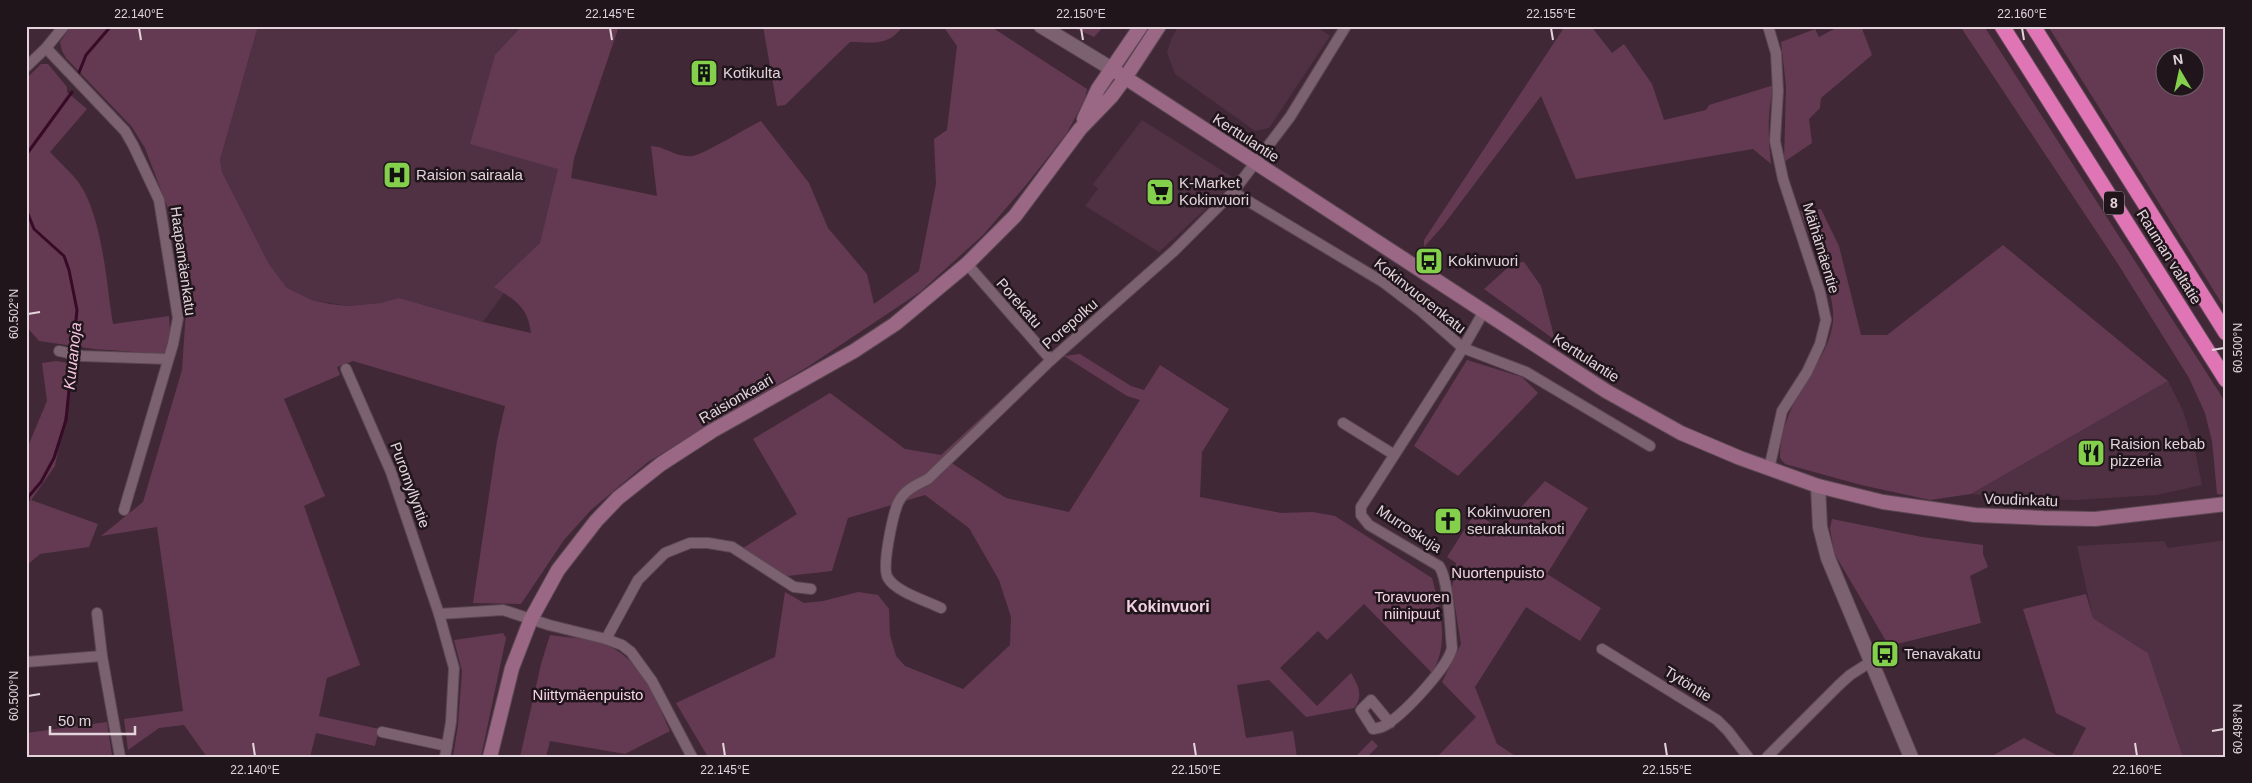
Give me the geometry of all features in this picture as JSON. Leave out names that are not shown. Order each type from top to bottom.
[{"type":"highway","name":"Rauman valtatie","points":[[2002,26],[2226,380]]},
{"type":"highway","name":"Rauman valtatie","points":[[2033,26],[2226,333]]},
{"type":"main road","name":"Raisionkaari","points":[[1080,129],[1098,89],[1141,26]]},
{"type":"main road","name":"Raisionkaari","points":[[490,757],[512,668],[531,619],[558,570],[596,521],[636,483],[712,431],[854,351],[887,330],[967,264],[1015,216],[1080,129],[1111,97],[1159,26]]},
{"type":"main road","name":"Kerttulantie","points":[[1112,69],[1606,391],[1690,436],[1769,469],[1818,486]]},
{"type":"main road","name":"Voudinkatu","points":[[1818,486],[1883,502],[1975,515],[2104,518],[2226,504]]},
{"type":"street","points":[[26,67],[46,48],[64,26]]},
{"type":"street","points":[[1233,192],[1290,117],[1346,26]]},
{"type":"street","name":"Mäihämäentie","points":[[1768,26],[1776,62],[1778,91],[1775,141],[1783,179],[1820,292],[1826,320],[1825,330],[1814,358],[1782,411],[1769,469]]},
{"type":"street","points":[[1048,28],[1112,69]]},
{"type":"street","name":"Haapamäenkatu","points":[[46,48],[125,131],[159,200],[178,318],[168,360],[124,510]]},
{"type":"street","name":"Kokinvuorenkatu","points":[[1233,192],[1383,282],[1463,348],[1526,372],[1650,446]]},
{"type":"street","name":"Porepolku","points":[[941,608],[896,587],[887,578],[884,565],[898,503],[910,488],[928,479],[1051,360],[1174,251],[1233,192]]},
{"type":"street","name":"Porekatu","points":[[967,264],[1051,360]]},
{"type":"street","name":"Murroskuja","points":[[1390,723],[1430,683],[1450,657],[1452,648],[1443,572],[1439,566],[1369,525],[1361,516],[1361,507],[1393,454],[1463,348],[1484,311]]},
{"type":"street","points":[[59,351],[82,356],[168,360]]},
{"type":"street","name":"Puromyllyntie","points":[[346,369],[391,472],[447,636],[454,668],[451,722],[445,757]]},
{"type":"street","points":[[1343,423],[1393,454]]},
{"type":"street","points":[[1818,486],[1818,514],[1824,544],[1910,757]]},
{"type":"street","points":[[606,639],[638,580],[665,553],[690,543],[708,542],[732,547],[794,587],[811,589]]},
{"type":"street","points":[[439,614],[503,610],[549,626],[606,639],[622,645],[640,663],[652,681],[692,757]]},
{"type":"street","points":[[97,613],[102,656],[120,757]]},
{"type":"street","name":"Tytöntie","points":[[1602,649],[1717,720],[1748,757]]},
{"type":"street","points":[[26,662],[102,656]]},
{"type":"street","points":[[1767,757],[1839,685],[1850,675],[1872,661]]},
{"type":"street","points":[[382,732],[447,746]]},
{"type":"shaded area","name":"Raision sairaala","points":[[258,26],[619,26],[574,158],[570,178],[540,243],[483,322],[399,298],[380,303],[348,306],[312,300],[287,288],[269,264],[222,172],[220,160]]},
{"type":"shaded area","points":[[1179,26],[1316,26],[1330,36],[1269,128],[1255,131],[1175,74],[1167,53],[1172,37]]},
{"type":"shaded area","points":[[1142,120],[1237,180],[1159,252],[1085,206],[1098,189],[1093,184]]},
{"type":"shaded area","points":[[2168,381],[2183,411],[2194,446],[2202,485],[2157,495],[2077,500],[2006,498],[1971,494]]},
{"type":"shaded area","points":[[2226,540],[2226,757],[2183,757],[2148,653],[2093,618],[2077,546],[2164,541],[2168,548]]},
{"type":"green space","points":[[71,26],[258,26],[220,160],[222,172],[269,264],[287,288],[312,300],[348,306],[380,303],[399,298],[483,322],[531,333],[524,310],[514,300],[494,287],[540,243],[558,169],[470,144],[495,55],[522,26],[619,26],[574,158],[571,178],[657,196],[651,146],[681,155],[692,156],[761,121],[809,183],[828,228],[867,274],[874,304],[919,271],[936,184],[934,139],[947,130],[957,46],[943,26],[990,26],[1087,89],[1085,99],[1067,133],[984,234],[920,292],[809,366],[648,462],[591,510],[564,540],[521,604],[473,603],[497,441],[505,406],[353,361],[337,367],[340,375],[284,399],[325,496],[304,506],[360,665],[327,678],[319,716],[379,729],[375,746],[316,733],[310,757],[207,757],[184,725],[159,728],[128,750],[124,719],[183,711],[157,527],[101,536],[143,502],[182,370],[186,310],[172,219],[145,148],[132,127],[66,58],[60,42]]},
{"type":"green space","points":[[763,26],[903,26],[897,33],[886,40],[879,42],[850,42],[785,105],[777,106]]},
{"type":"green space","points":[[1070,26],[1104,26],[1094,37]]},
{"type":"green space","points":[[1565,26],[1591,26],[1612,53],[1624,44],[1652,84],[1664,120],[1706,110],[1709,105],[1774,85],[1769,124],[1771,164],[1753,149],[1576,179],[1541,96],[1442,227],[1424,247],[1424,240]]},
{"type":"green space","points":[[1840,26],[1861,26],[1872,55],[1821,98],[1820,108],[1809,119],[1812,143],[1784,162],[1786,86],[1781,42],[1815,29],[1819,37]]},
{"type":"green space","points":[[1960,26],[1984,26],[2226,403],[2226,495],[2217,494],[2212,441],[2205,413],[2189,378],[2118,264]]},
{"type":"green space","points":[[2048,26],[2226,26],[2226,310]]},
{"type":"green space","points":[[41,64],[48,64],[67,87],[67,92],[87,109],[50,152],[79,183],[87,197],[102,251],[113,324],[169,316],[170,331],[165,354],[94,349],[39,341],[26,326],[26,79]]},
{"type":"green space","points":[[1821,209],[1839,246],[1861,335],[1887,335],[2003,245],[2168,381],[1971,494],[1930,500],[1861,485],[1785,464],[1780,458],[1786,423],[1795,401],[1826,347],[1833,321],[1833,309],[1827,281],[1800,211]]},
{"type":"green space","points":[[1524,262],[1541,286],[1555,340],[1484,289],[1513,263]]},
{"type":"green space","name":"Toravuoren niinipuut","points":[[1080,354],[1131,386],[1144,390],[1160,365],[1229,409],[1202,452],[1200,497],[1281,513],[1313,512],[1335,516],[1432,578],[1442,626],[1442,638],[1441,650],[1432,673],[1364,604],[1327,640],[1318,631],[1280,668],[1317,706],[1351,673],[1359,690],[1359,699],[1354,708],[1306,717],[1269,680],[1237,685],[1246,738],[1293,731],[1297,757],[708,757],[676,703],[775,657],[785,592],[804,603],[823,601],[858,592],[878,595],[889,609],[890,635],[896,656],[905,666],[963,689],[1010,645],[1011,617],[999,580],[969,528],[925,495],[848,518],[832,571],[787,576],[740,550],[797,514],[753,439],[830,393],[905,449],[941,455],[1031,372],[1034,384],[950,462],[1006,498],[1069,512],[1140,400],[1127,396],[1064,356]]},
{"type":"green space","points":[[1467,360],[1522,377],[1538,393],[1458,476],[1414,446]]},
{"type":"green space","points":[[56,361],[75,364],[55,466],[31,500],[98,524],[89,547],[40,554],[26,566],[26,451],[47,401],[42,363]]},
{"type":"green space","name":"Nuortenpuisto","points":[[1545,481],[1588,508],[1547,574],[1601,608],[1580,641],[1526,607],[1475,687],[1497,744],[1517,757],[1437,757],[1476,717],[1442,682],[1461,644],[1452,588],[1456,563],[1447,557],[1475,513],[1501,529]]},
{"type":"green space","points":[[1832,519],[1922,537],[1983,545],[1983,554],[1988,567],[1970,576],[1981,623],[1889,646],[1834,553],[1830,528]]},
{"type":"green space","points":[[2086,594],[2093,618],[2148,653],[2183,757],[2071,757],[2086,728],[2056,713],[2023,609]]},
{"type":"green space","points":[[503,633],[506,638],[481,757],[453,757],[458,725],[462,671],[454,640]]},
{"type":"green space","name":"Niittymäenpuisto","points":[[550,635],[597,642],[611,647],[622,654],[632,663],[648,684],[670,731],[625,754],[550,741],[546,757],[520,757],[541,664]]},
{"type":"green space","points":[[107,722],[112,756],[26,757],[26,733]]},
{"type":"green space","points":[[2024,738],[2060,757],[1990,757]]},
{"type":"green space","points":[[1372,740],[1378,746],[1367,757],[1355,757]]},
{"type":"waterway","name":"Kuuanoja","points":[[78,75],[86,55],[111,26]]},
{"type":"waterway","name":"Kuuanoja","points":[[26,155],[72,92]]},
{"type":"waterway","name":"Kuuanoja","points":[[26,209],[34,229],[64,256],[69,270],[77,310],[66,420],[54,458],[41,482],[29,496],[26,509]]},
{"type":"place","name":"Kotikulta","points":[[704,73]]},
{"type":"place","name":"Raision sairaala","points":[[397,175]]},
{"type":"place","name":"K-Market Kokinvuori","points":[[1160,192]]},
{"type":"place","name":"Kokinvuori","points":[[1429,261]]},
{"type":"place","name":"Raision kebab pizzeria","points":[[2091,453]]},
{"type":"place","name":"Kokinvuoren seurakuntakoti","points":[[1448,521]]},
{"type":"place","name":"Tenavakatu","points":[[1885,654]]},
{"type":"district","name":"Kokinvuori","points":[[1168,606]]}]
